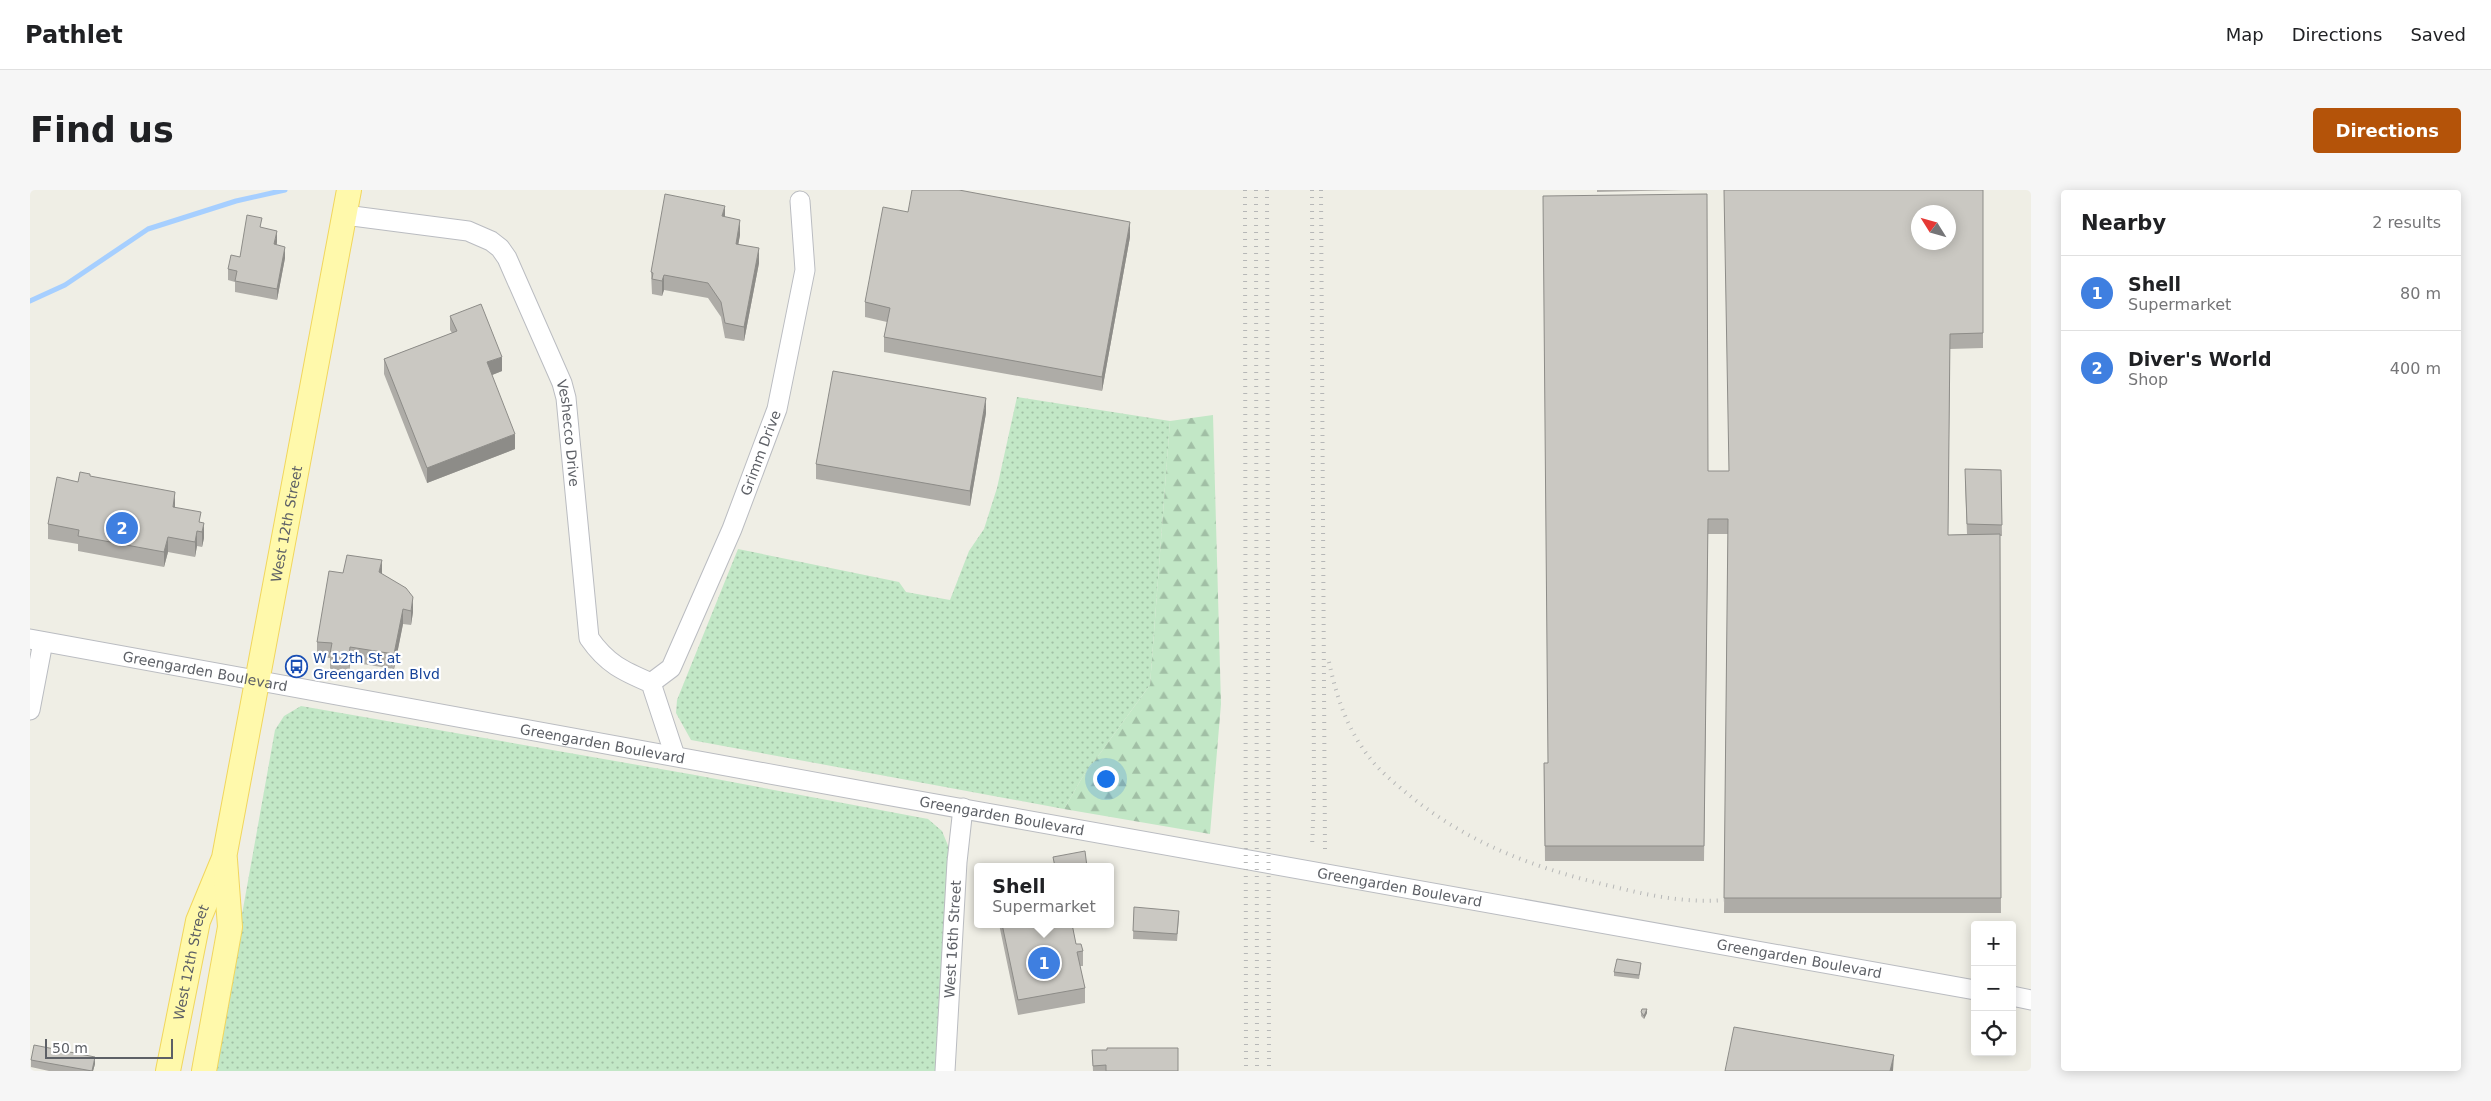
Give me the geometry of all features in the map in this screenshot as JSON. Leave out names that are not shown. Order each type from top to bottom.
[{"type":"main road","name":"West 12th Street","points":[[168,1071],[198,921],[224,858],[349,190]]},
{"type":"main road","name":"West 12th Street","points":[[204,1071],[230,927],[224,858]]},
{"type":"street","name":"Grimm Drive","points":[[651,684],[671,668],[732,529],[777,409],[804,270],[800,202]]},
{"type":"street","name":"Veshecco Drive","points":[[344,215],[468,231],[491,241],[508,258],[562,384],[566,398],[589,638],[601,656],[620,670],[651,684]]},
{"type":"street","points":[[30,710],[36,640]]},
{"type":"street","name":"Greengarden Boulevard","points":[[36,640],[1971,989]]},
{"type":"street","points":[[651,684],[675,756]]},
{"type":"street","name":"West 16th Street","points":[[946,1071],[957,862],[963,808]]},
{"type":"street","points":[[2016,997],[2031,1000]]},
{"type":"green space","points":[[1017,397],[1170,421],[1150,685],[1082,778],[1064,809],[691,740],[676,713],[677,700],[738,549],[899,582],[906,592],[950,600],[969,551],[984,529],[997,488]]},
{"type":"green space","points":[[1213,415],[1221,704],[1210,834],[1064,809],[1082,778],[1150,685],[1170,421]]},
{"type":"green space","points":[[301,706],[695,775],[928,819],[942,831],[949,848],[935,1071],[214,1071],[275,730],[284,716]]},
{"type":"building","points":[[912,190],[959,190],[1130,222],[1102,377],[884,337],[890,308],[865,302],[883,207],[908,212]]},
{"type":"building","points":[[1724,190],[1983,190],[1983,333],[1950,334],[1948,535],[2000,534],[2001,898],[1724,898],[1728,519],[1708,519],[1704,846],[1545,846],[1544,763],[1548,763],[1543,196],[1707,194],[1708,471],[1729,471]]},
{"type":"building","points":[[665,194],[725,206],[722,216],[740,220],[736,244],[759,248],[744,327],[725,323],[721,302],[708,283],[664,275],[662,281],[652,279],[653,273],[651,272]]},
{"type":"building","points":[[247,215],[262,218],[260,227],[277,231],[274,244],[285,247],[277,289],[235,281],[237,271],[228,269],[231,255],[240,257]]},
{"type":"building","points":[[481,304],[502,357],[487,362],[515,434],[427,468],[384,359],[457,331],[450,316]]},
{"type":"building","points":[[833,371],[986,398],[970,491],[816,464]]},
{"type":"building","points":[[1965,469],[2001,470],[2002,525],[1967,524]]},
{"type":"building","points":[[80,472],[90,474],[90,476],[175,492],[173,507],[201,512],[199,522],[204,523],[202,532],[197,531],[195,542],[168,537],[164,552],[78,536],[79,530],[48,524],[57,477],[78,482]]},
{"type":"building","points":[[347,555],[382,560],[379,572],[406,588],[413,597],[411,611],[403,609],[394,654],[350,647],[349,657],[330,654],[332,643],[317,642],[329,571],[343,573]]},
{"type":"building","points":[[1085,851],[1086,863],[1054,863],[1053,857]]},
{"type":"building","points":[[1134,907],[1179,911],[1177,934],[1133,931]]},
{"type":"building","points":[[1003,928],[1073,928],[1076,944],[1081,944],[1083,951],[1077,952],[1085,988],[1018,1000]]},
{"type":"building","points":[[1617,959],[1641,963],[1639,975],[1614,972]]},
{"type":"building","points":[[1642,1009],[1647,1009],[1644,1016],[1641,1012]]},
{"type":"building","points":[[1734,1027],[1894,1055],[1890,1071],[1725,1071]]},
{"type":"building","points":[[34,1045],[95,1057],[92,1071],[31,1060]]},
{"type":"building","points":[[1107,1048],[1178,1048],[1178,1071],[1106,1071],[1106,1065],[1093,1066],[1092,1050],[1107,1050]]},
{"type":"waterway","points":[[30,301],[65,285],[148,229],[236,201],[285,190]]},
{"type":"railway","points":[[1245,190],[1246,1071]]},
{"type":"railway","points":[[1256,190],[1257,1071]]},
{"type":"railway","points":[[1267,190],[1269,1071]]},
{"type":"railway","points":[[1312,190],[1314,797],[1312,848]]},
{"type":"railway","points":[[1321,190],[1325,851]]},
{"type":"railway","points":[[1329,662],[1345,715],[1364,751],[1377,766],[1409,795],[1432,813],[1456,828],[1481,842],[1533,864],[1587,880],[1669,898],[1710,901],[1724,900]]},
{"type":"place","name":"Diver's World","points":[[122,528]]},
{"type":"place","name":"W 12th St at Greengarden Blvd","points":[[297,666]]},
{"type":"place","name":"Shell","points":[[1044,963]]}]
